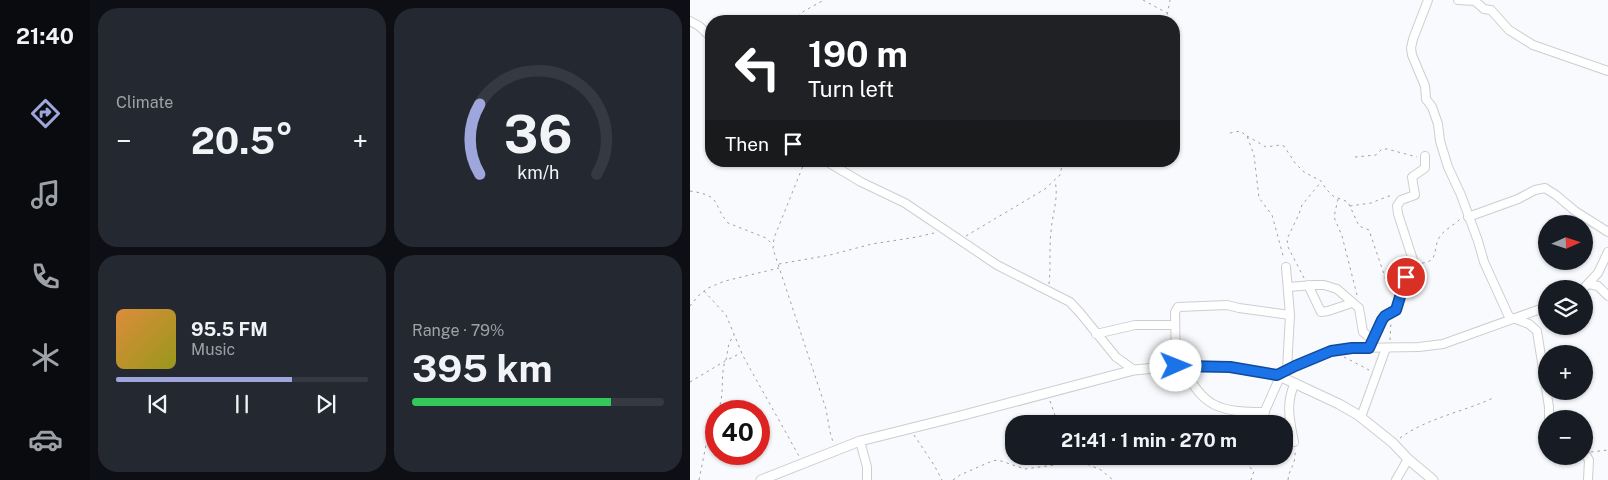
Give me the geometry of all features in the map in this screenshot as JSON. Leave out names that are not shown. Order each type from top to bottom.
[{"type":"street","points":[[1428,0],[1413,39],[1411,52],[1425,86],[1426,99],[1432,107],[1438,124],[1448,167],[1478,241],[1487,270],[1511,319],[1529,324],[1536,331],[1549,410]]},
{"type":"street","points":[[1458,0],[1475,1],[1484,9],[1491,10],[1509,30],[1543,50],[1608,71]]},
{"type":"street","points":[[690,21],[705,32]]},
{"type":"street","points":[[1369,348],[1382,320],[1396,310],[1406,277],[1413,269],[1414,263],[1398,214],[1398,204],[1404,199],[1415,195],[1412,177],[1425,168],[1425,156]]},
{"type":"street","points":[[836,167],[861,182],[905,203],[997,265],[1070,302],[1082,314],[1116,357],[1134,370]]},
{"type":"street","points":[[1467,213],[1518,199],[1535,190],[1545,188],[1575,211],[1608,232]]},
{"type":"street","points":[[1592,280],[1598,273],[1608,252]]},
{"type":"street","points":[[1286,267],[1290,316],[1287,369]]},
{"type":"street","points":[[1308,285],[1321,312],[1356,306]]},
{"type":"street","points":[[1288,287],[1324,285],[1337,289],[1356,306],[1363,332],[1372,339]]},
{"type":"street","points":[[1593,286],[1598,286],[1608,296]]},
{"type":"street","points":[[1264,412],[1232,410],[1213,404],[1199,395],[1179,366],[1174,325],[1175,309],[1184,306],[1227,304],[1239,308],[1290,316]]},
{"type":"street","points":[[1263,415],[1279,376],[1287,369],[1331,351],[1352,348],[1419,347],[1443,344],[1538,310]]},
{"type":"street","points":[[1096,334],[1135,325],[1174,325]]},
{"type":"street","points":[[1361,417],[1388,348]]},
{"type":"street","points":[[761,480],[860,441],[1134,370],[1179,366],[1230,367],[1279,376],[1349,409],[1361,417],[1393,443],[1408,459],[1433,480]]},
{"type":"street","points":[[1294,442],[1289,407],[1290,393],[1295,384]]},
{"type":"street","points":[[860,441],[867,466],[867,480]]},
{"type":"street","points":[[1396,480],[1408,459]]},
{"type":"street","points":[[1588,465],[1588,480]]},
{"type":"path","points":[[800,15],[824,0]]},
{"type":"path","points":[[1143,0],[1168,13],[1170,0]]},
{"type":"path","points":[[1230,134],[1240,131],[1266,146],[1284,146],[1295,163],[1304,172],[1321,180],[1326,189],[1338,198],[1348,202],[1359,226],[1368,229],[1370,232],[1388,287],[1400,295]]},
{"type":"path","points":[[1247,136],[1256,161],[1259,198],[1272,216],[1286,267]]},
{"type":"path","points":[[1355,157],[1376,155],[1386,148],[1407,155],[1425,156]]},
{"type":"path","points":[[772,244],[802,167]]},
{"type":"path","points":[[961,239],[1040,193],[1060,175],[1062,167]]},
{"type":"path","points":[[1048,290],[1051,267],[1051,231],[1056,201],[1055,180]]},
{"type":"path","points":[[1308,285],[1288,247],[1287,239],[1293,224],[1298,218],[1302,205],[1321,180]]},
{"type":"path","points":[[690,191],[710,196],[718,204],[728,223],[766,238],[772,244],[792,310],[826,409],[830,432],[836,450]]},
{"type":"path","points":[[1350,206],[1371,203],[1390,196],[1404,199]]},
{"type":"path","points":[[1338,198],[1334,217],[1342,236],[1356,306]]},
{"type":"path","points":[[1414,263],[1432,260],[1439,238],[1467,213]]},
{"type":"path","points":[[779,264],[947,230]]},
{"type":"path","points":[[690,306],[704,291],[725,281],[780,268]]},
{"type":"path","points":[[704,291],[726,315],[742,353],[804,463]]},
{"type":"path","points":[[1388,348],[1391,313]]},
{"type":"path","points":[[721,400],[723,395],[722,369],[729,343],[734,335]]},
{"type":"path","points":[[1331,351],[1367,368],[1375,379]]},
{"type":"path","points":[[690,382],[725,360],[742,353]]},
{"type":"path","points":[[1048,393],[1055,415]]},
{"type":"path","points":[[1393,443],[1408,432],[1493,398]]},
{"type":"path","points":[[1264,412],[1268,415]]},
{"type":"path","points":[[909,429],[942,480]]},
{"type":"path","points":[[1288,480],[1288,475],[1295,462],[1294,442]]},
{"type":"path","points":[[699,480],[705,450]]},
{"type":"path","points":[[1593,451],[1608,450]]},
{"type":"path","points":[[953,480],[992,461],[998,460],[1005,462]]},
{"type":"path","points":[[1013,465],[1025,469],[1055,465]]},
{"type":"path","points":[[1087,465],[1101,470],[1113,480]]},
{"type":"path","points":[[1247,465],[1254,472],[1251,480]]},
{"type":"route","points":[[1176,366],[1230,367],[1277,375],[1331,351],[1369,348],[1382,320],[1385,316],[1396,310],[1406,277]]}]
